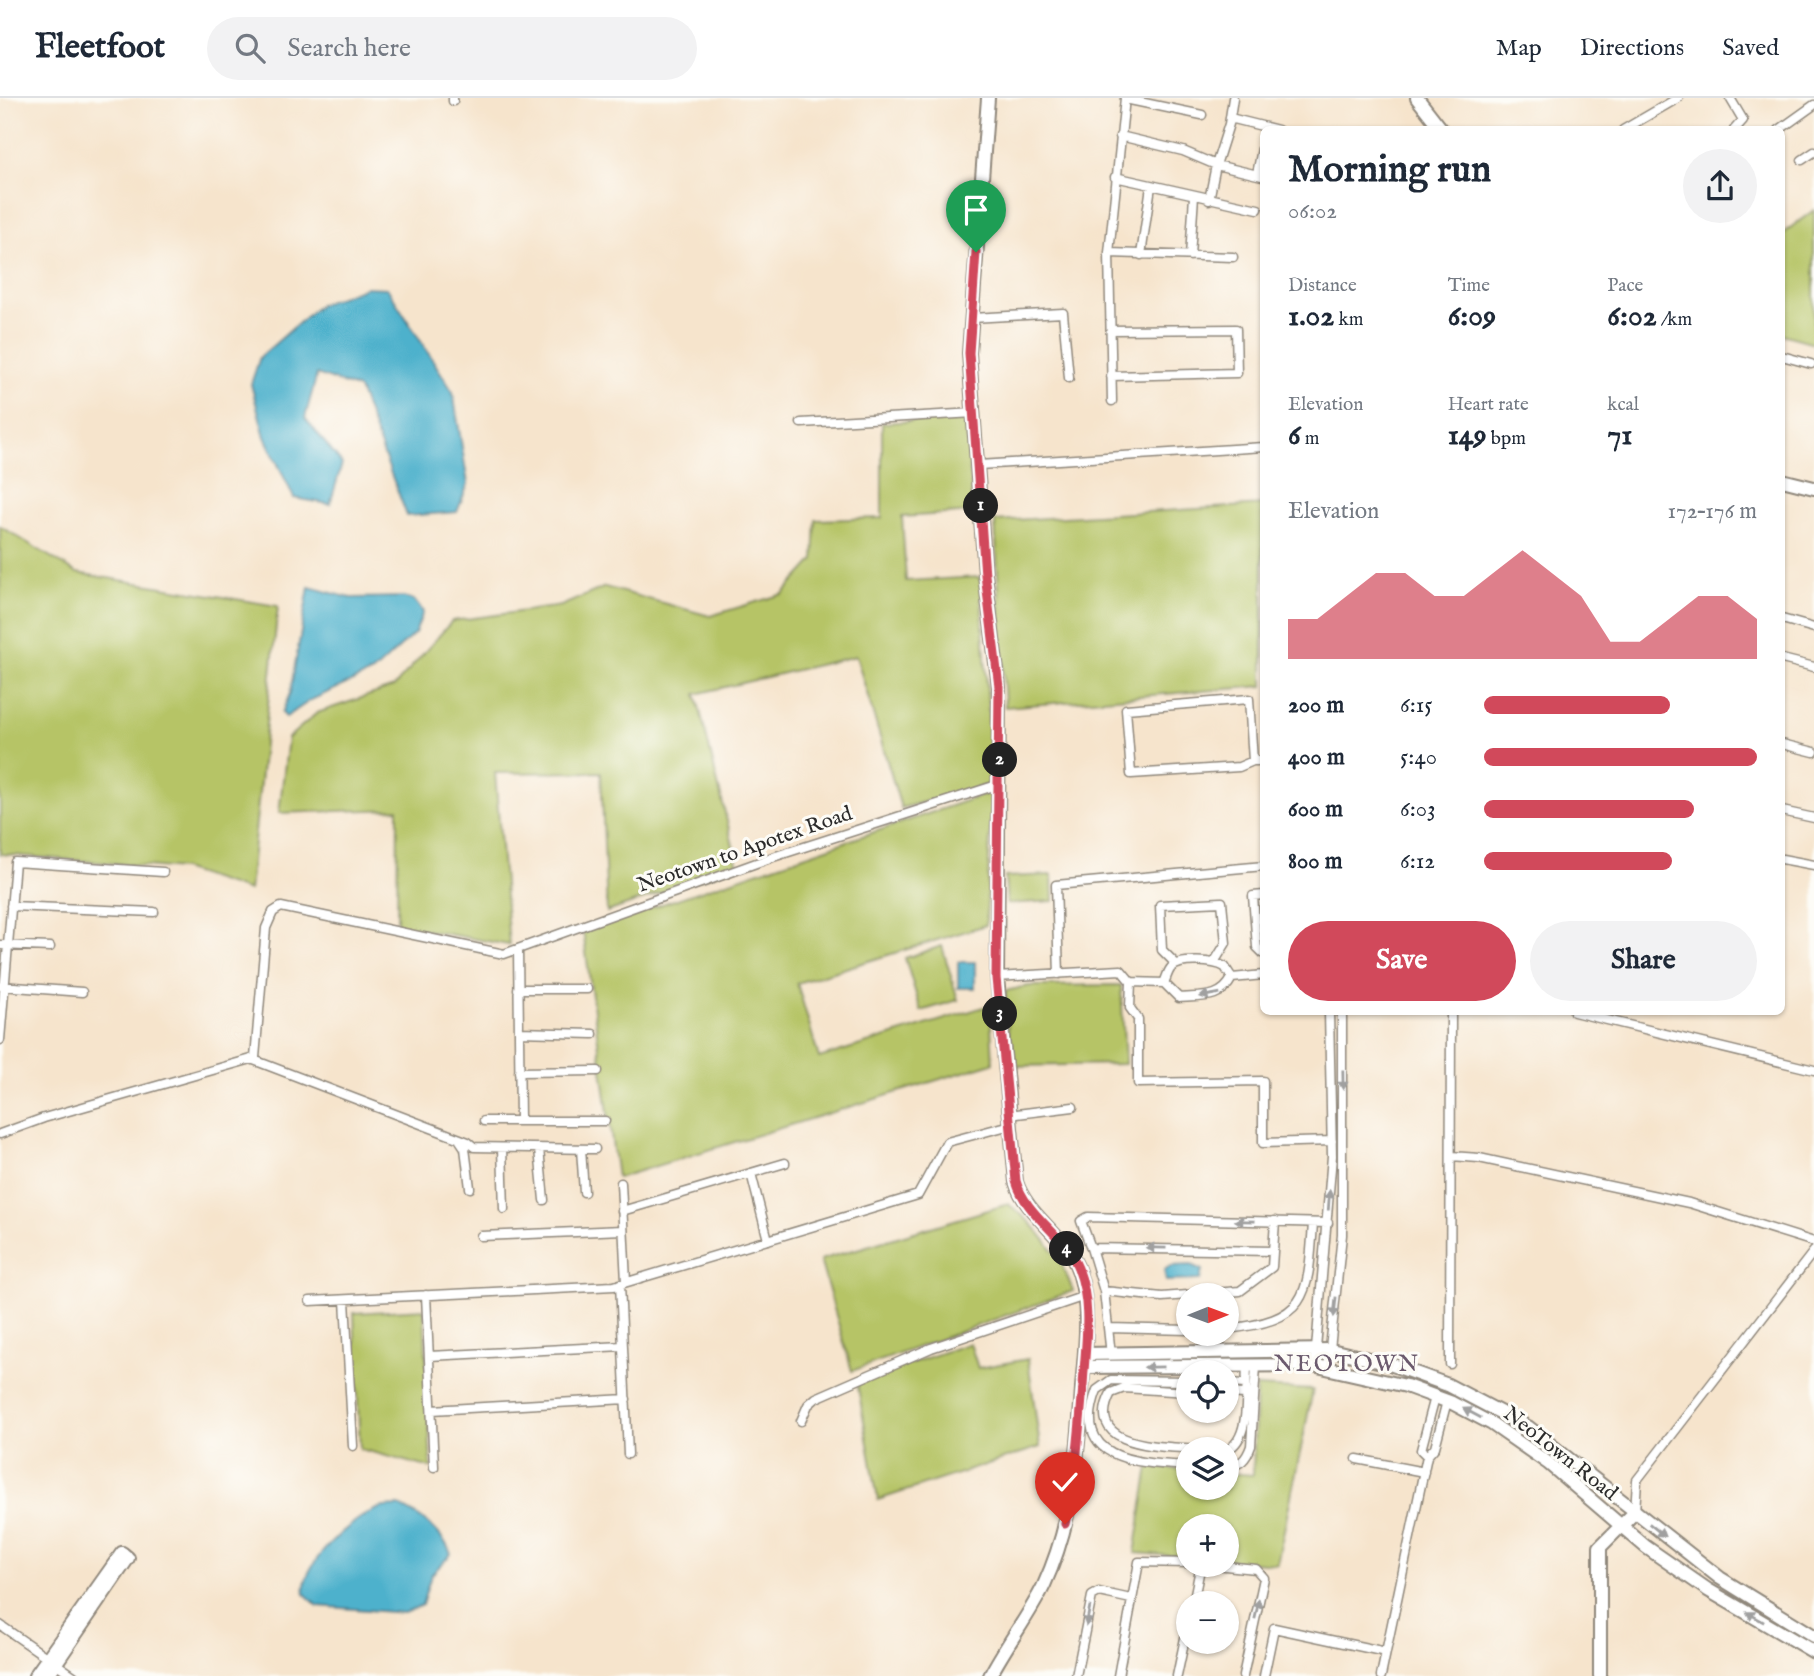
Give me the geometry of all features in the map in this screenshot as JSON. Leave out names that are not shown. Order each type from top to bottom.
[{"type":"street","points":[[988,98],[969,353],[985,575],[999,687],[996,978],[1020,1196],[1066,1248],[1078,1268],[1088,1322],[1074,1483],[1062,1540],[1043,1587],[990,1676]]},
{"type":"street","points":[[1209,200],[1233,98]]},
{"type":"street","points":[[1417,98],[1439,126]]},
{"type":"street","points":[[1630,126],[1678,98]]},
{"type":"street","points":[[1730,98],[1747,126]]},
{"type":"street","points":[[1112,401],[1109,253],[1125,99],[1202,115]]},
{"type":"street","points":[[1785,126],[1814,106]]},
{"type":"street","points":[[1230,118],[1262,126]]},
{"type":"street","points":[[1738,126],[1743,120]]},
{"type":"street","points":[[1120,136],[1183,151],[1216,165],[1260,175]]},
{"type":"street","points":[[1802,160],[1814,152]]},
{"type":"street","points":[[1115,177],[1258,209]]},
{"type":"street","points":[[1141,255],[1151,186]]},
{"type":"street","points":[[1190,256],[1194,196]]},
{"type":"street","points":[[1109,253],[1233,257]]},
{"type":"street","points":[[972,318],[1063,313],[1069,378]]},
{"type":"street","points":[[1111,330],[1236,329],[1237,373],[1111,376]]},
{"type":"street","points":[[1785,357],[1811,364]]},
{"type":"street","points":[[801,423],[975,414]]},
{"type":"street","points":[[979,465],[1260,447]]},
{"type":"street","points":[[1785,481],[1814,488]]},
{"type":"street","points":[[1785,620],[1814,628]]},
{"type":"street","points":[[1785,660],[1814,667]]},
{"type":"street","points":[[1253,761],[1249,699],[1126,709],[1131,774],[1239,768],[1253,761],[1260,761]]},
{"type":"street","points":[[1785,745],[1814,752]]},
{"type":"street","name":"Neotown to Apotex Road","points":[[253,1059],[265,928],[273,912],[281,907],[503,954],[773,858],[1000,784]]},
{"type":"street","points":[[1785,812],[1814,818]]},
{"type":"street","points":[[1785,860],[1814,865]]},
{"type":"street","points":[[0,1040],[4,944],[15,862],[163,872]]},
{"type":"street","points":[[1059,974],[1056,885],[1260,866]]},
{"type":"street","points":[[1260,895],[1253,896],[1257,947],[1260,950]]},
{"type":"street","points":[[1176,964],[1161,950],[1160,905],[1222,902],[1226,943],[1214,961]]},
{"type":"street","points":[[11,906],[154,912]]},
{"type":"street","points":[[4,944],[50,947]]},
{"type":"street","points":[[518,948],[520,1121]]},
{"type":"street","points":[[1164,983],[1176,964],[1214,961],[1226,967],[1232,978]]},
{"type":"street","points":[[996,978],[1121,970],[1131,982],[1130,1008],[1138,1019],[1139,1083],[1263,1081],[1263,1143],[1332,1141]]},
{"type":"street","points":[[1232,978],[1260,975]]},
{"type":"street","points":[[1131,982],[1164,983],[1179,998],[1215,996],[1226,989],[1232,978]]},
{"type":"street","points":[[2,986],[82,992]]},
{"type":"street","points":[[518,989],[587,989]]},
{"type":"street","points":[[1312,1365],[1317,1349],[1332,1141],[1329,1015]]},
{"type":"street","points":[[1328,1368],[1342,1235],[1342,1015]]},
{"type":"street","points":[[1450,1364],[1451,1015]]},
{"type":"street","points":[[1586,1015],[1814,1070]]},
{"type":"street","points":[[519,1032],[593,1034]]},
{"type":"street","points":[[0,1134],[44,1118],[253,1059],[474,1147],[595,1149]]},
{"type":"street","points":[[519,1072],[598,1071]]},
{"type":"street","points":[[310,1301],[623,1283],[918,1195],[947,1142],[1010,1120],[1073,1107]]},
{"type":"street","points":[[484,1121],[605,1121]]},
{"type":"street","points":[[459,1139],[467,1157],[470,1188]]},
{"type":"street","points":[[502,1147],[505,1209]]},
{"type":"street","points":[[540,1149],[544,1200]]},
{"type":"street","points":[[581,1149],[584,1192]]},
{"type":"street","points":[[1451,1156],[1479,1158],[1689,1203],[1814,1242]]},
{"type":"street","points":[[622,1211],[785,1163]]},
{"type":"street","points":[[751,1173],[768,1240]]},
{"type":"street","points":[[621,1183],[623,1346],[628,1454]]},
{"type":"street","points":[[1108,1351],[1109,1328],[1104,1292],[1082,1227],[1082,1221],[1088,1217],[1328,1223]]},
{"type":"street","points":[[1104,1292],[1162,1297],[1240,1291],[1272,1267],[1275,1222]]},
{"type":"street","points":[[1239,1328],[1264,1325],[1296,1307],[1309,1280],[1315,1223]]},
{"type":"street","points":[[481,1236],[623,1230]]},
{"type":"street","points":[[1091,1248],[1273,1251]]},
{"type":"street","points":[[1600,1676],[1600,1547],[1635,1512],[1637,1479],[1814,1251]]},
{"type":"street","points":[[426,1296],[435,1467]]},
{"type":"street","points":[[802,1421],[808,1405],[816,1398],[918,1353],[1085,1296]]},
{"type":"street","points":[[345,1300],[353,1446]]},
{"type":"street","points":[[1109,1328],[1176,1331]]},
{"type":"street","points":[[429,1356],[623,1346]]},
{"type":"street","name":"NeoTown Road","points":[[1084,1361],[1108,1351],[1317,1349],[1390,1364],[1478,1399],[1528,1427],[1720,1578],[1814,1636]]},
{"type":"street","name":"NeoTown Road","points":[[1084,1361],[1312,1365],[1406,1386],[1441,1399],[1492,1424],[1548,1463],[1620,1525],[1708,1590],[1814,1652]]},
{"type":"street","points":[[1239,1439],[1245,1384],[1251,1366]]},
{"type":"street","points":[[1239,1464],[1247,1457],[1251,1446],[1251,1366]]},
{"type":"street","points":[[1176,1381],[1111,1380],[1097,1390],[1092,1416],[1097,1441],[1106,1451],[1118,1457],[1176,1464]]},
{"type":"street","points":[[1239,1384],[1245,1384]]},
{"type":"street","points":[[1176,1390],[1124,1388],[1111,1393],[1105,1412],[1110,1427],[1122,1440],[1176,1446]]},
{"type":"street","points":[[1239,1394],[1244,1394]]},
{"type":"street","points":[[432,1410],[625,1399]]},
{"type":"street","points":[[1381,1676],[1427,1456],[1435,1447],[1441,1399]]},
{"type":"street","points":[[1357,1459],[1424,1472]]},
{"type":"street","points":[[34,1676],[52,1660],[125,1555]]},
{"type":"street","points":[[1118,1676],[1139,1562],[1176,1563]]},
{"type":"street","points":[[1239,1567],[1256,1569],[1264,1578],[1243,1676]]},
{"type":"street","points":[[1076,1676],[1091,1596],[1100,1592],[1131,1600]]},
{"type":"street","points":[[0,1625],[74,1676]]},
{"type":"street","points":[[1264,1676],[1274,1628],[1386,1652]]},
{"type":"street","points":[[1177,1676],[1182,1654]]},
{"type":"street","points":[[47,1676],[52,1660]]},
{"type":"green space","points":[[1814,210],[1814,343],[1785,335],[1785,232]]},
{"type":"green space","points":[[966,418],[973,512],[902,517],[906,581],[980,577],[993,784],[901,808],[856,656],[696,694],[738,866],[607,912],[601,772],[495,773],[509,945],[397,925],[398,809],[279,813],[288,738],[317,713],[394,687],[452,621],[561,606],[605,587],[710,616],[783,594],[814,560],[816,520],[882,518],[882,423]]},
{"type":"green space","points":[[1260,505],[1260,686],[1005,707],[995,521]]},
{"type":"green space","points":[[0,526],[77,573],[278,606],[249,891],[182,869],[0,854]]},
{"type":"green space","points":[[992,792],[986,925],[797,983],[819,1058],[990,1005],[993,1063],[617,1178],[583,931]]},
{"type":"green space","points":[[1052,875],[1053,901],[1007,904],[1005,877]]},
{"type":"green space","points":[[942,946],[958,1000],[921,1011],[905,958]]},
{"type":"green space","points":[[1121,985],[1125,1064],[1011,1066],[1005,991],[1029,986]]},
{"type":"green space","points":[[1008,1204],[1047,1242],[1062,1265],[1073,1291],[852,1371],[820,1260]]},
{"type":"green space","points":[[424,1309],[431,1468],[360,1449],[354,1313]]},
{"type":"green space","points":[[970,1343],[978,1368],[1028,1359],[1040,1447],[878,1500],[857,1382]]},
{"type":"green space","points":[[1256,1387],[1313,1390],[1277,1564],[1239,1561],[1239,1514],[1176,1514],[1176,1556],[1135,1553],[1149,1467],[1176,1469],[1176,1500],[1239,1500],[1239,1474],[1253,1475]]},
{"type":"water","points":[[366,287],[387,288],[453,392],[468,484],[457,512],[407,516],[359,389],[317,374],[305,418],[342,464],[330,504],[294,498],[265,437],[251,384],[260,357],[319,305]]},
{"type":"water","points":[[309,587],[351,598],[403,597],[414,600],[423,612],[415,633],[373,672],[311,700],[286,717],[282,713],[290,693]]},
{"type":"water","points":[[958,962],[975,962],[975,988],[958,988]]},
{"type":"water","points":[[1191,1265],[1202,1270],[1200,1280],[1166,1281],[1164,1270],[1171,1266]]},
{"type":"water","points":[[399,1506],[430,1525],[451,1554],[431,1575],[422,1605],[404,1613],[318,1606],[305,1594],[310,1570],[329,1544],[366,1514],[385,1507]]},
{"type":"district","name":"NEOTOWN","points":[[1347,1364]]},
{"type":"route","points":[[976,252],[969,353],[985,575],[999,687],[996,978],[1016,1181],[1020,1196],[1066,1248],[1078,1268],[1088,1322],[1074,1483],[1065,1524]]}]
